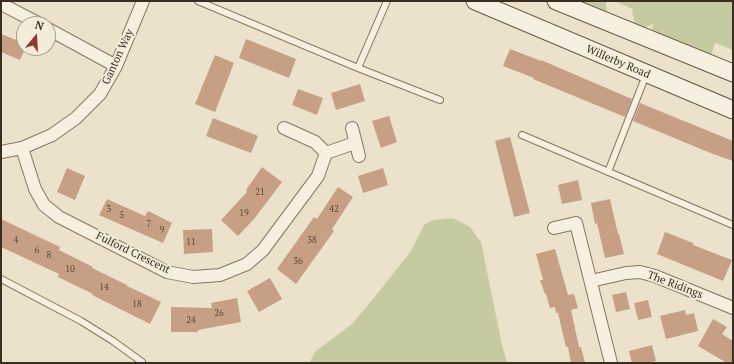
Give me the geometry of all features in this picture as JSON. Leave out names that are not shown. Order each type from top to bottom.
[{"type":"street","name":"Ganton Way","points":[[1,152],[22,148],[52,135],[76,118],[100,94],[116,66],[143,1]]},
{"type":"street","name":"Willerby Road","points":[[475,1],[733,110]]},
{"type":"street","points":[[556,1],[575,4],[733,73]]},
{"type":"street","points":[[1,4],[24,16]]},
{"type":"street","points":[[56,33],[116,66]]},
{"type":"street","points":[[284,128],[315,142],[326,153],[355,143]]},
{"type":"street","points":[[352,128],[359,156]]},
{"type":"street","name":"Fulford Crescent","points":[[22,148],[35,189],[44,205],[59,217],[167,272],[192,277],[220,275],[247,264],[263,250],[318,176],[326,153]]},
{"type":"street","points":[[554,228],[576,223],[611,363]]},
{"type":"street","name":"The Ridings","points":[[591,281],[626,273],[640,272],[655,276],[733,308]]},
{"type":"lane","points":[[198,1],[358,68],[440,100]]},
{"type":"lane","points":[[358,68],[387,1]]},
{"type":"lane","points":[[608,172],[646,74]]},
{"type":"lane","points":[[522,136],[733,225]]},
{"type":"lane","points":[[1,279],[81,321],[113,341],[142,362]]},
{"type":"green space","points":[[574,1],[606,1],[607,15]]},
{"type":"green space","points":[[614,1],[733,1],[733,50],[715,43],[711,56],[652,30],[653,24],[644,28],[635,24],[632,11],[633,9]]},
{"type":"green space","points":[[453,218],[470,227],[481,242],[507,363],[309,363],[316,351],[352,324],[373,299],[411,251],[424,225],[433,220]]},
{"type":"building","points":[[1,34],[16,40],[16,56],[22,56],[20,60],[1,52]]},
{"type":"building","points":[[246,39],[296,59],[289,78],[239,58]]},
{"type":"building","points":[[510,49],[541,60],[632,99],[625,117],[503,66]]},
{"type":"building","points":[[215,55],[234,63],[215,112],[195,104]]},
{"type":"building","points":[[360,84],[365,101],[336,110],[331,93]]},
{"type":"building","points":[[298,89],[323,98],[317,115],[292,105]]},
{"type":"building","points":[[640,103],[733,141],[733,161],[633,121]]},
{"type":"building","points":[[389,116],[397,142],[381,148],[372,121]]},
{"type":"building","points":[[213,118],[258,136],[251,153],[206,136]]},
{"type":"building","points":[[510,137],[530,213],[514,217],[495,141]]},
{"type":"building","points":[[262,167],[282,182],[254,219],[238,236],[221,220],[247,192],[246,190]]},
{"type":"building","points":[[67,168],[85,176],[75,200],[57,192]]},
{"type":"building","points":[[383,168],[388,185],[363,193],[358,176]]},
{"type":"building","points":[[578,180],[582,200],[562,204],[558,185]]},
{"type":"building","points":[[338,187],[353,197],[332,229],[334,231],[296,284],[277,269],[314,217],[317,219]]},
{"type":"building","points":[[107,199],[145,216],[148,211],[172,223],[163,243],[99,215]]},
{"type":"building","points":[[610,199],[624,254],[605,258],[597,223],[595,224],[591,203]]},
{"type":"building","points":[[1,219],[60,247],[59,250],[93,267],[92,268],[161,302],[150,324],[58,277],[59,274],[1,247]]},
{"type":"building","points":[[212,229],[213,252],[184,254],[183,230]]},
{"type":"building","points":[[665,232],[732,260],[723,281],[657,254]]},
{"type":"building","points":[[555,249],[568,295],[574,294],[578,308],[571,310],[579,347],[581,347],[585,363],[571,363],[558,313],[556,313],[555,307],[550,308],[540,280],[543,280],[536,254]]},
{"type":"building","points":[[270,278],[282,299],[259,312],[247,291]]},
{"type":"building","points":[[626,292],[630,309],[616,312],[612,295]]},
{"type":"building","points":[[237,298],[241,322],[198,330],[198,332],[171,332],[171,307],[212,308],[211,303]]},
{"type":"building","points":[[648,300],[652,317],[638,320],[634,303]]},
{"type":"building","points":[[685,310],[686,315],[694,313],[698,331],[666,339],[660,316]]},
{"type":"building","points":[[713,319],[727,327],[722,334],[733,341],[733,363],[727,363],[698,346]]},
{"type":"building","points":[[652,345],[656,361],[649,363],[632,363],[629,351]]}]
